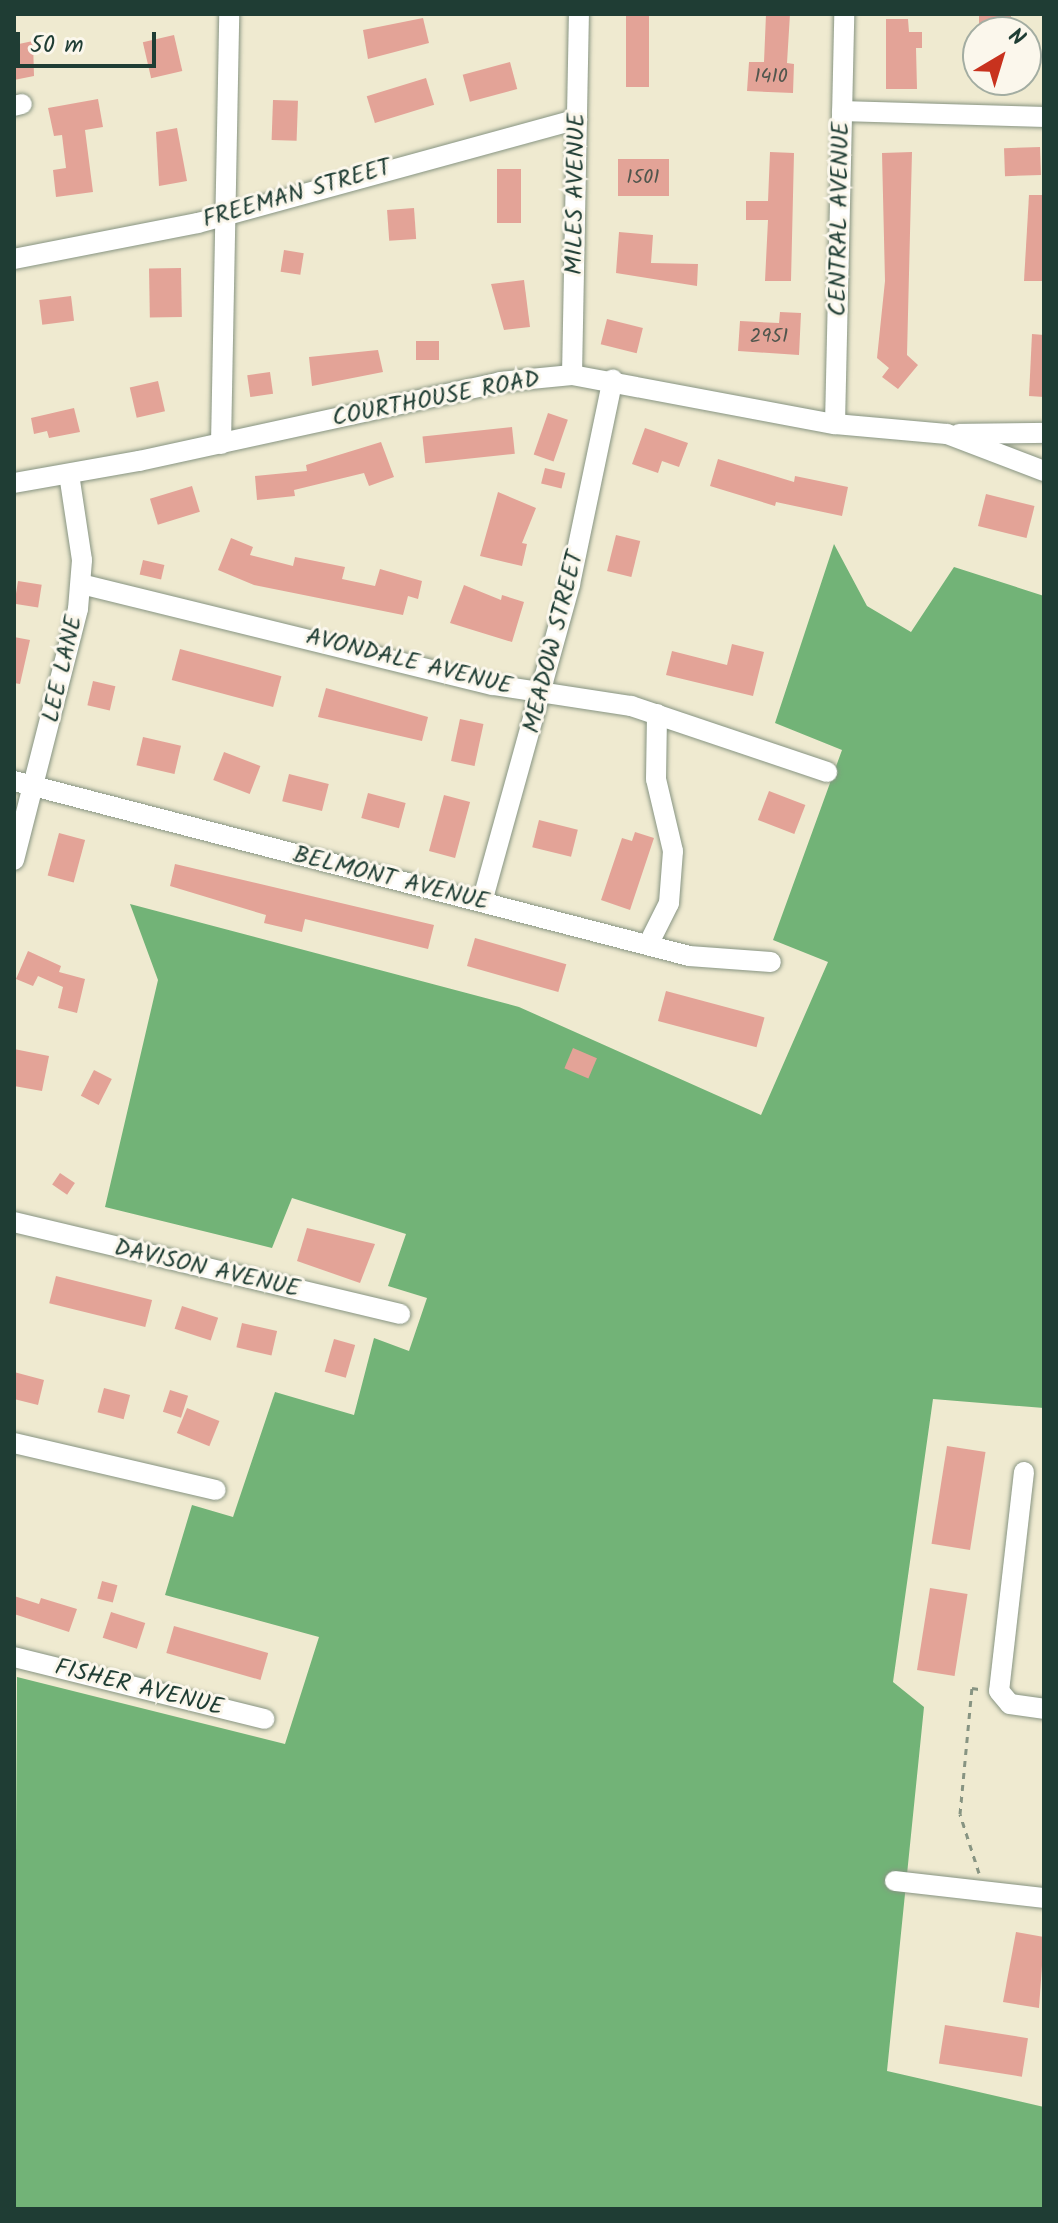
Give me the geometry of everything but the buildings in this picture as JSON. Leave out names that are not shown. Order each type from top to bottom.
[{"type":"street","points":[[221,444],[229,14]]},
{"type":"street","name":"MILES AVENUE","points":[[572,375],[579,14]]},
{"type":"street","name":"CENTRAL AVENUE","points":[[835,424],[844,14]]},
{"type":"street","points":[[842,111],[1044,117]]},
{"type":"street","name":"FREEMAN STREET","points":[[14,259],[225,215],[577,119]]},
{"type":"street","name":"COURTHOUSE ROAD","points":[[14,483],[221,444],[500,382],[572,375],[613,379],[835,424],[947,434],[1044,471]]},
{"type":"street","name":"MEADOW STREET","points":[[482,902],[542,691],[608,422],[613,379]]},
{"type":"street","points":[[947,434],[1044,433]]},
{"type":"street","name":"LEE LANE","points":[[14,860],[24,783],[81,584],[69,474]]},
{"type":"street","name":"AVONDALE AVENUE","points":[[81,584],[493,685],[542,691],[657,714],[827,772]]},
{"type":"street","points":[[648,945],[669,903],[672,863],[670,824],[656,779],[657,714]]},
{"type":"street","name":"BELMONT AVENUE","points":[[24,783],[648,945],[719,960],[771,962]]},
{"type":"street","name":"DAVISON AVENUE","points":[[14,1222],[400,1314]]},
{"type":"street","points":[[14,1443],[216,1490]]},
{"type":"street","points":[[1024,1472],[999,1691],[1010,1704],[1044,1709]]},
{"type":"street","name":"FISHER AVENUE","points":[[14,1657],[264,1719]]},
{"type":"street","points":[[895,1881],[1044,1898]]},
{"type":"path","points":[[976,1890],[980,1864],[960,1814],[972,1688],[999,1691]]},
{"type":"green space","points":[[834,544],[867,606],[911,632],[954,567],[1044,596],[1044,1408],[933,1399],[893,1682],[924,1707],[887,2071],[1044,2107],[1044,2209],[14,2209],[17,1677],[285,1744],[319,1637],[165,1595],[192,1505],[233,1517],[275,1392],[354,1415],[374,1338],[409,1351],[427,1298],[388,1286],[406,1234],[292,1198],[272,1248],[105,1207],[158,980],[130,904],[519,1007],[761,1115],[828,962],[773,940],[842,750],[775,723]]}]
